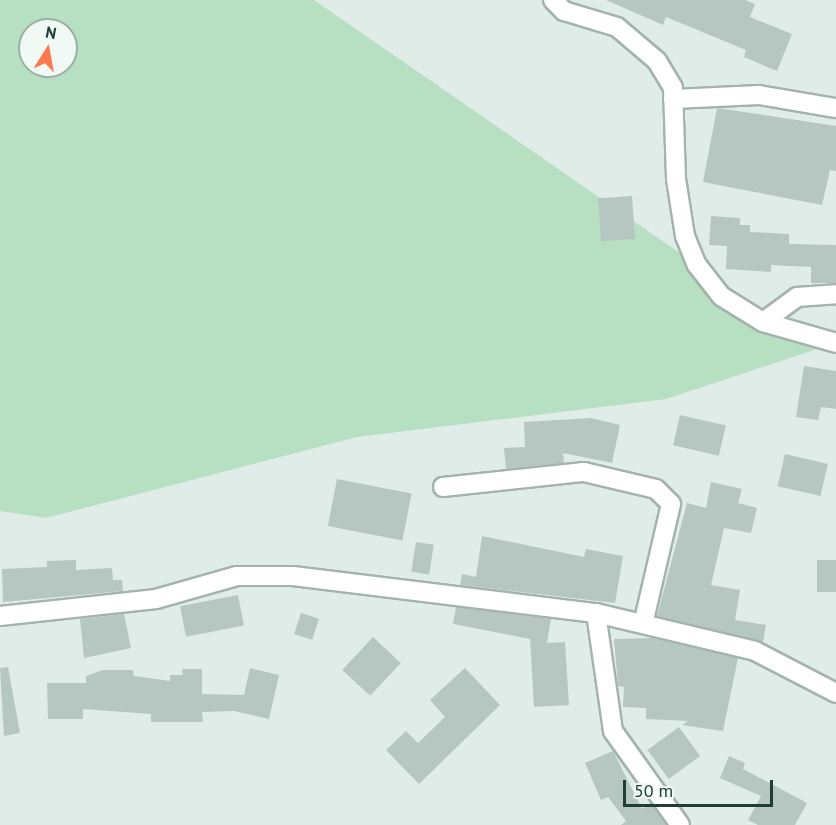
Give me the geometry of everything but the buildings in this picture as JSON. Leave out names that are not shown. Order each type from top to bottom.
[{"type":"street","points":[[553,0],[564,11],[617,27],[657,61],[673,88],[676,179],[685,236],[697,265],[721,296],[763,322],[836,343]]},
{"type":"street","points":[[673,99],[759,95],[836,108]]},
{"type":"street","points":[[763,322],[797,297],[836,294]]},
{"type":"street","points":[[442,487],[584,472],[656,489],[671,504],[643,624]]},
{"type":"street","points":[[0,616],[156,599],[237,576],[293,576],[596,613],[755,651],[836,693]]},
{"type":"street","points":[[596,613],[614,730],[680,825]]},
{"type":"green space","points":[[0,0],[314,0],[697,265],[721,296],[835,343],[666,399],[357,437],[46,518],[0,511]]}]
